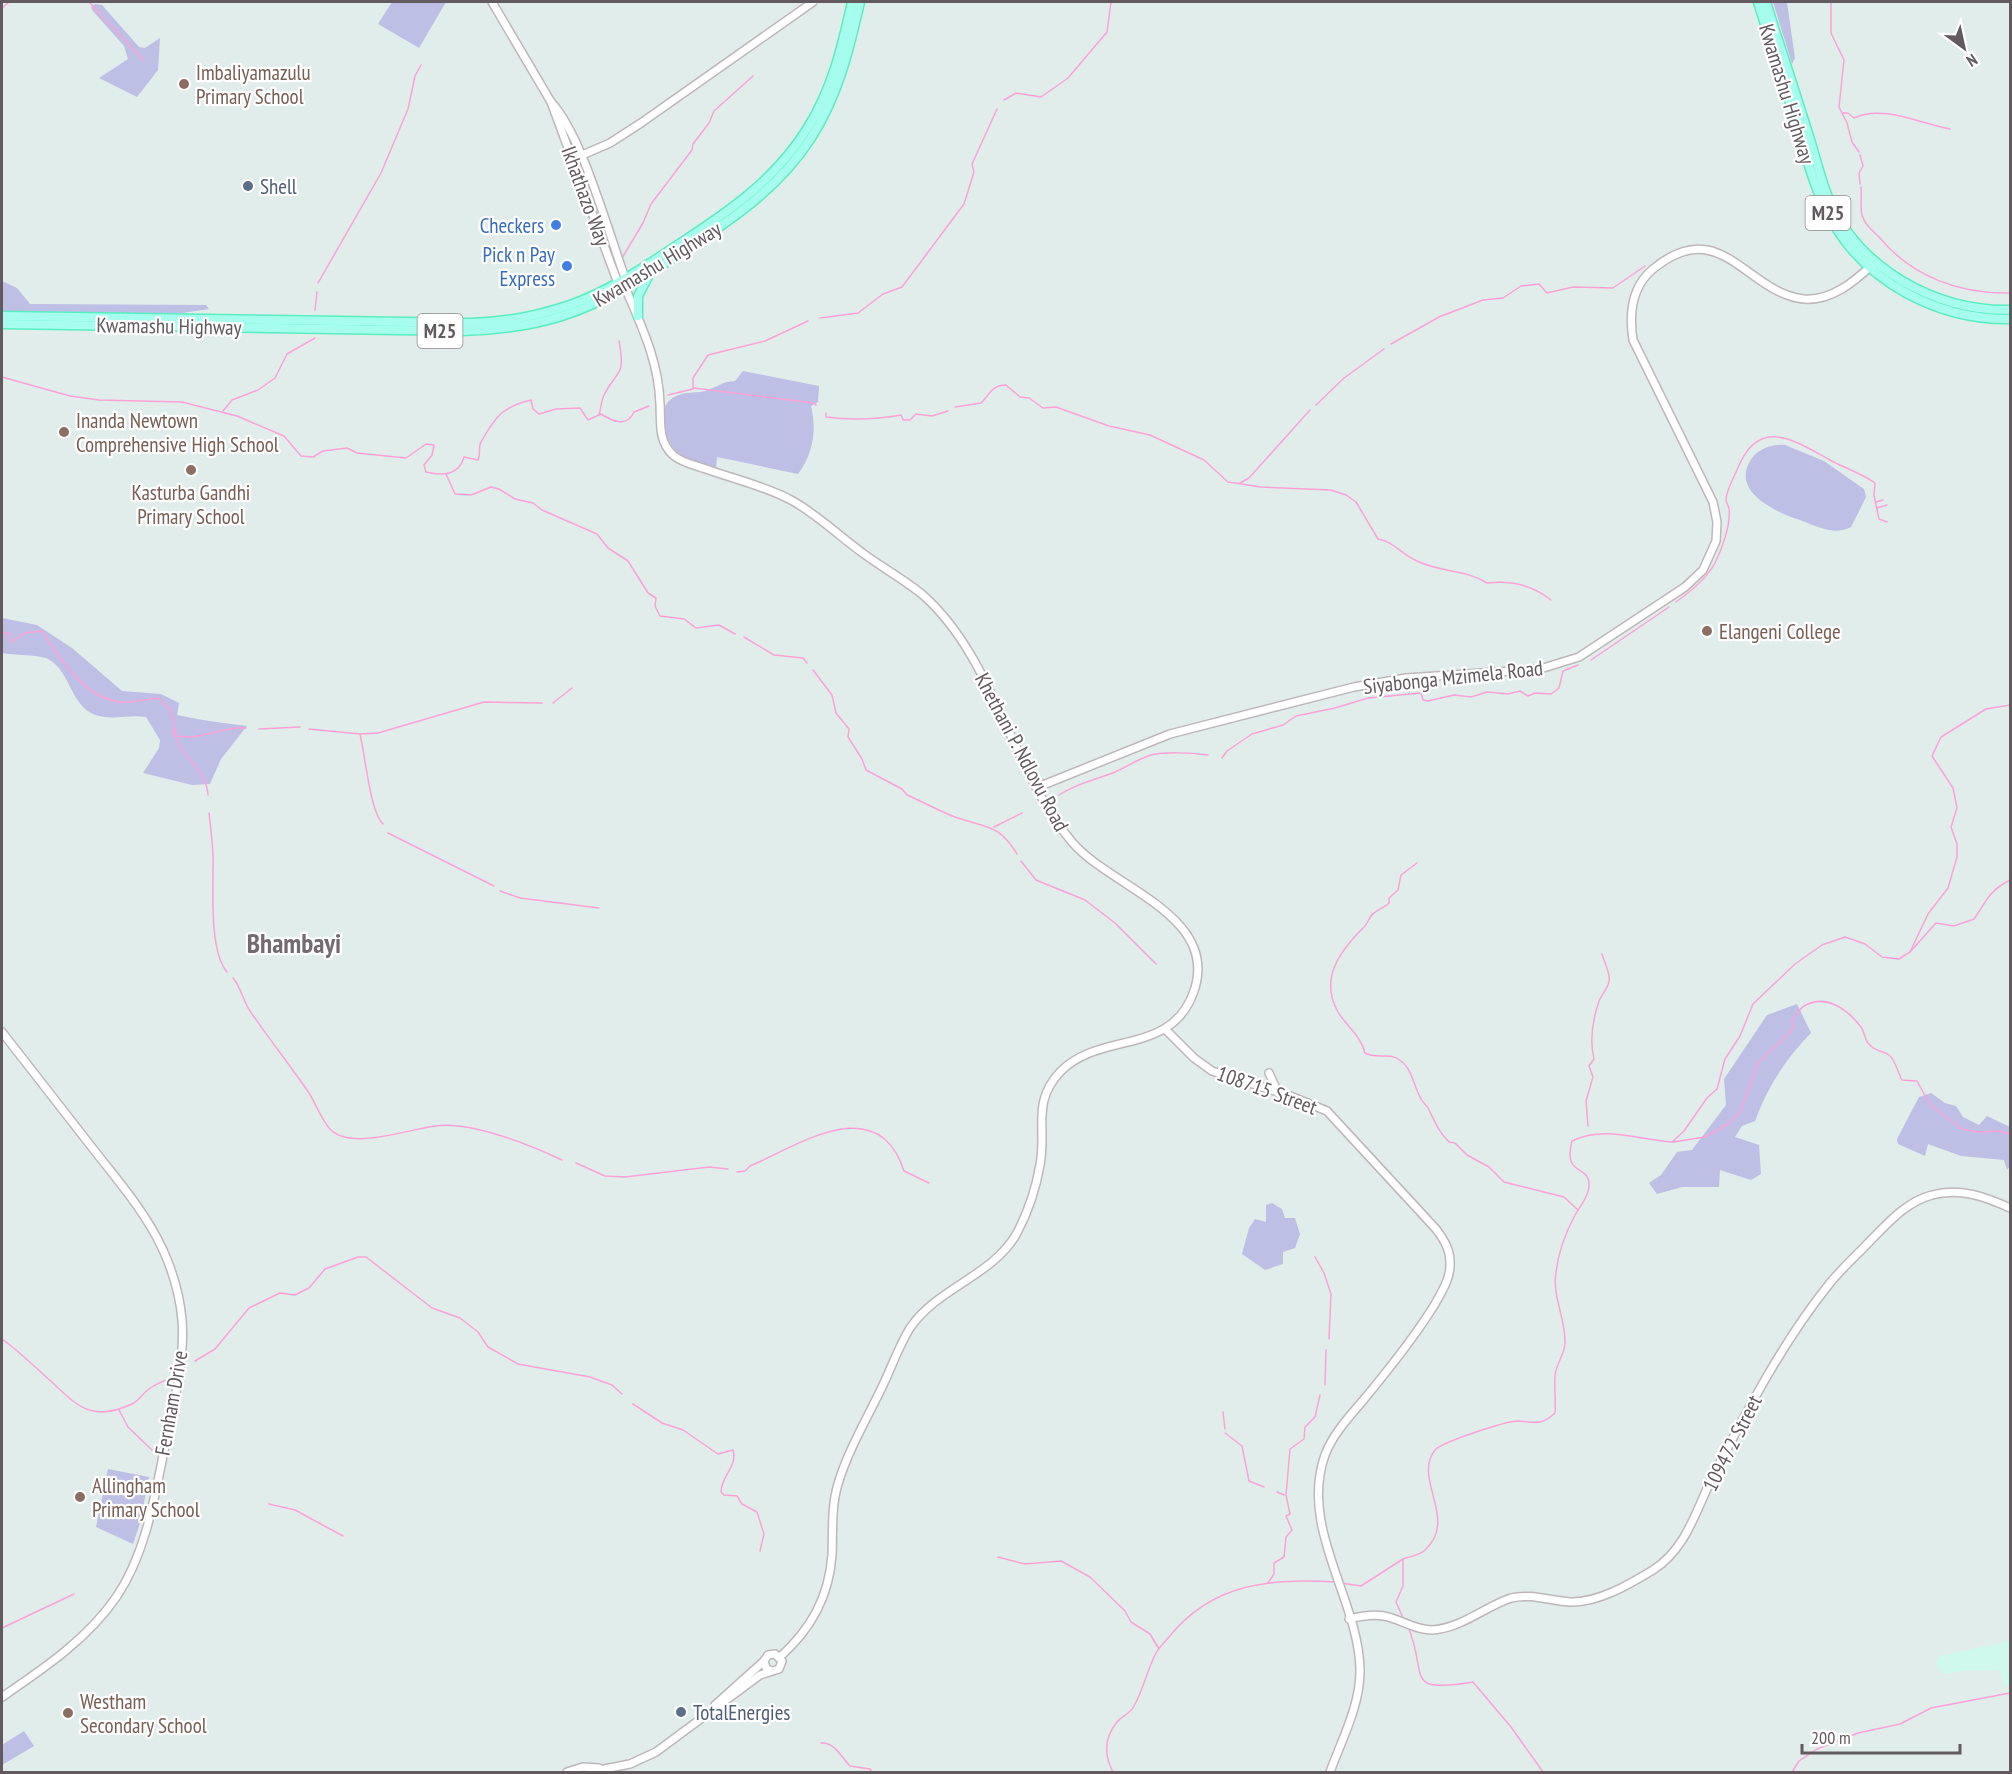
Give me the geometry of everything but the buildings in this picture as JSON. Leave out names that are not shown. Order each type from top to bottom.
[{"type":"main road","name":"Kwamashu Highway","points":[[2,316],[484,323],[515,319],[562,308],[624,286],[749,196],[794,149],[815,116],[834,75],[852,2]]},
{"type":"main road","name":"Kwamashu Highway","points":[[2,324],[485,330],[550,320],[592,305],[652,272],[746,208],[777,181],[800,154],[822,121],[841,76],[860,2]]},
{"type":"main road","name":"Kwamashu Highway","points":[[1758,2],[1823,203],[1841,236],[1903,292],[1927,303],[1978,318],[2010,319]]},
{"type":"main road","name":"Kwamashu Highway","points":[[1766,2],[1828,198],[1873,264],[1933,297],[1976,309],[2010,310]]},
{"type":"main road","points":[[638,316],[638,296],[645,280],[652,272]]},
{"type":"street","name":"Ikhathazo Way","points":[[492,2],[563,119],[580,156],[624,286]]},
{"type":"street","points":[[580,156],[610,143],[641,123],[813,2]]},
{"type":"street","name":"Ikhathazo Way","points":[[551,102],[624,286]]},
{"type":"street","name":"Siyabonga Mzimela Road","points":[[1038,787],[1170,734],[1354,687],[1406,678],[1540,669],[1562,664],[1590,651],[1695,579],[1708,562],[1716,541],[1717,522],[1713,502],[1633,340],[1630,311],[1643,278],[1671,257],[1703,250],[1731,258],[1780,292],[1806,299],[1818,298],[1846,286],[1873,264]]},
{"type":"street","name":"Khethani P. Ndlovu Road","points":[[624,286],[638,316],[654,361],[659,393],[661,434],[669,450],[685,462],[792,500],[924,597],[963,642],[1059,827],[1076,847],[1105,872],[1173,916],[1189,938],[1197,963],[1195,989],[1182,1014],[1166,1029],[1080,1057],[1062,1070],[1047,1089],[1041,1107],[1040,1163],[1023,1220],[1004,1251],[930,1304],[906,1335],[837,1486],[832,1515],[831,1562],[822,1602],[802,1636],[780,1657]]},
{"type":"street","name":"108715 Street","points":[[1166,1029],[1204,1067],[1228,1078],[1327,1111],[1442,1237],[1449,1250],[1450,1267],[1445,1285],[1426,1318],[1340,1429],[1326,1452],[1321,1468],[1318,1501],[1340,1592],[1358,1651],[1359,1680],[1348,1724],[1330,1773]]},
{"type":"street","name":"Fernham Drive","points":[[2,1032],[149,1222],[166,1257],[177,1293],[182,1344],[178,1382],[152,1502],[141,1545],[130,1572],[117,1596],[94,1624],[61,1655],[2,1697]]},
{"type":"street","points":[[1269,1073],[1278,1093]]},
{"type":"street","name":"109472 Street","points":[[1349,1619],[1378,1615],[1428,1630],[1448,1627],[1513,1598],[1532,1597],[1569,1602],[1588,1600],[1606,1594],[1653,1570],[1670,1556],[1685,1536],[1735,1435],[1781,1355],[1831,1281],[1879,1232],[1905,1207],[1933,1194],[1970,1194],[2010,1208]]},
{"type":"street","points":[[589,1773],[630,1764],[649,1756],[760,1675],[781,1667],[780,1657],[771,1654],[710,1711]]},
{"type":"street","points":[[764,1661],[765,1666],[771,1671]]},
{"type":"street","points":[[567,1773],[583,1767],[605,1768]]},
{"type":"shaded area","points":[[392,2],[446,2],[419,48],[378,24]]},
{"type":"shaded area","points":[[1773,2],[1787,2],[1795,58],[1792,64]]},
{"type":"shaded area","points":[[95,4],[102,5],[139,47],[145,48],[160,38],[158,70],[137,97],[99,78],[128,59],[124,46],[92,10],[91,7]]},
{"type":"shaded area","points":[[2,281],[17,288],[30,304],[206,305],[209,309],[176,314],[2,312]]},
{"type":"shaded area","points":[[743,371],[819,386],[818,402],[811,406],[814,424],[812,442],[807,458],[798,474],[717,457],[716,468],[681,455],[669,442],[663,420],[665,406],[672,398],[735,381]]},
{"type":"shaded area","points":[[1785,445],[1824,461],[1864,489],[1866,497],[1851,527],[1837,531],[1830,530],[1794,518],[1764,503],[1749,488],[1746,479],[1747,469],[1752,458],[1767,447]]},
{"type":"shaded area","points":[[2,618],[37,625],[72,648],[122,691],[161,694],[179,703],[177,715],[247,726],[221,759],[210,784],[192,785],[143,773],[159,748],[160,740],[146,717],[104,717],[91,713],[78,701],[61,671],[48,659],[2,653]]},
{"type":"shaded area","points":[[1797,1004],[1811,1033],[1778,1074],[1755,1121],[1742,1126],[1735,1137],[1759,1145],[1761,1174],[1751,1180],[1720,1170],[1719,1187],[1682,1187],[1657,1194],[1649,1183],[1661,1175],[1677,1152],[1692,1150],[1726,1105],[1724,1079],[1767,1015]]},
{"type":"shaded area","points":[[1931,1093],[1945,1103],[1956,1106],[1963,1117],[1979,1125],[1987,1116],[2010,1127],[2010,1166],[2007,1170],[2004,1160],[1961,1156],[1928,1144],[1925,1156],[1898,1144],[1897,1139],[1919,1097]]},
{"type":"shaded area","points":[[1272,1203],[1282,1209],[1285,1218],[1295,1218],[1300,1234],[1295,1248],[1283,1252],[1283,1264],[1265,1270],[1242,1254],[1249,1228],[1255,1219],[1266,1222],[1266,1205]]},
{"type":"shaded area","points":[[108,1469],[149,1477],[140,1523],[133,1544],[96,1527]]},
{"type":"shaded area","points":[[24,1731],[34,1746],[2,1765],[2,1745]]},
{"type":"sand","points":[[2010,1641],[2009,1684],[2004,1686],[2000,1670],[1961,1671],[1945,1674],[1939,1670],[1936,1663],[1939,1656]]},
{"type":"waterway","points":[[2,8],[9,2]]},
{"type":"waterway","points":[[89,2],[144,61]]},
{"type":"waterway","points":[[1004,100],[1016,93],[1041,97],[1068,78],[1107,32],[1111,2]]},
{"type":"waterway","points":[[1831,2],[1831,33],[1844,60],[1839,107],[1847,123],[1852,142],[1859,152]]},
{"type":"waterway","points":[[318,283],[381,173],[408,109],[415,76],[421,65]]},
{"type":"waterway","points":[[622,258],[643,223],[651,204],[692,150],[693,144],[709,123],[714,111],[753,76]]},
{"type":"waterway","points":[[820,318],[858,313],[883,294],[902,287],[964,204],[974,172],[972,164],[997,109]]},
{"type":"waterway","points":[[1843,113],[1848,113],[1854,118],[1865,114],[1889,114],[1950,129]]},
{"type":"waterway","points":[[1860,155],[1863,166],[1859,173],[1860,184]]},
{"type":"waterway","points":[[1861,187],[1861,212],[1865,222],[1906,263],[1922,273],[1955,286],[1991,293],[2010,293]]},
{"type":"waterway","points":[[1391,344],[1439,317],[1483,300],[1503,298],[1521,286],[1539,284],[1547,293],[1573,287],[1613,288],[1645,266]]},
{"type":"waterway","points":[[315,310],[317,292]]},
{"type":"waterway","points":[[668,395],[693,389],[693,378],[708,355],[765,341],[808,321]]},
{"type":"waterway","points":[[223,411],[232,400],[258,390],[275,378],[287,354],[315,338]]},
{"type":"waterway","points":[[599,415],[604,395],[621,367],[619,341]]},
{"type":"waterway","points":[[1316,405],[1344,378],[1384,349]]},
{"type":"waterway","points":[[2,377],[70,396],[99,400],[182,402],[237,416],[284,436],[301,456],[313,457],[323,451],[347,448],[357,453],[406,458],[426,444],[434,445],[432,455],[424,465],[426,472],[438,474],[454,471],[462,463],[464,457],[478,460],[480,444],[495,420],[506,410],[521,403],[531,400],[533,409],[539,414],[556,409],[580,408],[588,420],[601,414],[619,422],[627,420],[634,412],[649,406]]},
{"type":"waterway","points":[[955,407],[981,403],[994,388],[1006,385],[1020,397],[1029,398],[1043,408],[1056,407],[1109,426],[1150,435],[1204,460],[1228,482],[1261,487],[1331,490],[1346,495],[1356,502],[1378,539],[1388,542],[1415,560],[1433,567],[1469,575],[1487,583],[1504,582],[1521,585],[1551,600]]},
{"type":"waterway","points":[[694,388],[816,405]]},
{"type":"waterway","points":[[1240,483],[1249,478],[1310,410]]},
{"type":"waterway","points":[[826,413],[826,417],[845,419],[901,415],[903,420],[910,420],[916,414],[932,416],[948,411]]},
{"type":"waterway","points":[[1676,602],[1712,569],[1727,529],[1729,509],[1726,500],[1730,485],[1745,453],[1755,443],[1766,438],[1777,437],[1802,445],[1875,483],[1874,495],[1879,519],[1887,522]]},
{"type":"waterway","points":[[446,474],[455,494],[471,495],[491,487],[499,489],[515,499],[533,503],[542,510],[597,534],[608,548],[628,561],[648,593],[656,598],[655,606],[660,616],[684,619],[696,628],[719,625],[735,634]]},
{"type":"waterway","points":[[1876,502],[1883,500]]},
{"type":"waterway","points":[[1877,508],[1887,505]]},
{"type":"waterway","points":[[1591,660],[1669,607]]},
{"type":"waterway","points":[[2,633],[9,633],[12,642],[25,633],[42,631],[74,675],[96,693],[108,699],[125,702],[158,698],[171,710],[176,736],[193,737],[229,729],[246,728]]},
{"type":"waterway","points":[[744,637],[774,655],[803,658],[807,663]]},
{"type":"waterway","points":[[1222,758],[1227,751],[1252,734],[1283,725],[1296,716],[1368,698],[1421,693],[1423,700],[1428,701],[1454,695],[1471,697],[1487,692],[1508,694],[1520,691],[1528,696],[1535,693],[1551,694],[1559,688],[1563,671],[1578,665]]},
{"type":"waterway","points":[[813,670],[832,695],[836,713],[849,729],[848,737],[866,770],[902,789],[907,795],[955,817],[990,828],[1004,837],[1017,854]]},
{"type":"waterway","points":[[553,703],[572,688]]},
{"type":"waterway","points":[[309,729],[360,734],[378,733],[484,702],[542,703]]},
{"type":"waterway","points":[[1403,1559],[1423,1552],[1434,1538],[1438,1525],[1429,1474],[1429,1461],[1435,1450],[1461,1437],[1488,1428],[1518,1421],[1542,1422],[1555,1413],[1555,1376],[1565,1341],[1555,1280],[1557,1265],[1566,1236],[1589,1187],[1586,1175],[1571,1160],[1572,1141],[1584,1136],[1609,1134],[1672,1142],[1684,1131],[1707,1098],[1717,1089],[1725,1059],[1740,1036],[1753,1004],[1795,964],[1822,945],[1845,937],[1865,944],[1882,957],[1899,959],[1910,952],[1928,914],[1948,888],[1957,857],[1957,844],[1951,827],[1957,808],[1953,788],[1932,756],[1941,737],[1986,709],[2010,705]]},
{"type":"waterway","points":[[259,729],[300,727]]},
{"type":"waterway","points":[[173,729],[180,746],[202,776],[208,795]]},
{"type":"waterway","points":[[360,734],[371,796],[378,818],[383,824]]},
{"type":"waterway","points":[[1059,795],[1154,754],[1208,755]]},
{"type":"waterway","points":[[209,813],[213,856],[215,938],[227,972]]},
{"type":"waterway","points":[[994,827],[1022,813]]},
{"type":"waterway","points":[[388,833],[494,886]]},
{"type":"waterway","points":[[1021,861],[1036,880],[1085,900],[1115,923],[1156,964]]},
{"type":"waterway","points":[[1417,863],[1401,875],[1398,890],[1389,898],[1389,903],[1372,914],[1340,956],[1331,977],[1333,1000],[1338,1012],[1357,1037],[1365,1053],[1397,1058],[1405,1064],[1421,1099],[1449,1142],[1455,1143],[1467,1155],[1489,1167],[1504,1182],[1564,1197],[1578,1210]]},
{"type":"waterway","points":[[1910,952],[1936,923],[1954,926],[1974,919],[1993,892],[2010,880]]},
{"type":"waterway","points":[[500,891],[520,898],[599,908]]},
{"type":"waterway","points":[[1588,1126],[1586,1101],[1593,1077],[1589,1066],[1594,1059],[1592,1029],[1599,1001],[1609,980],[1602,954]]},
{"type":"waterway","points":[[233,978],[250,1011],[309,1093],[327,1125],[339,1135],[365,1139],[450,1125],[500,1135],[562,1160]]},
{"type":"waterway","points":[[1673,1142],[1705,1137],[1728,1124],[1740,1112],[1758,1063],[1793,1028],[1792,1020],[1801,1009],[1812,1002],[1820,1001],[1836,1005],[1850,1015],[1861,1027],[1871,1047],[1891,1057],[1902,1080],[1917,1081],[1930,1105],[1962,1129],[2010,1134]]},
{"type":"waterway","points":[[737,1172],[745,1171],[750,1166],[813,1137],[836,1130],[857,1128],[876,1133],[892,1147],[904,1171],[929,1183]]},
{"type":"waterway","points":[[576,1163],[605,1176],[625,1177],[709,1167],[728,1169]]},
{"type":"waterway","points":[[195,1361],[215,1349],[249,1308],[280,1293],[295,1295],[309,1288],[325,1269],[358,1257],[366,1257],[432,1308],[460,1318],[478,1332],[488,1347],[518,1364],[590,1377],[612,1385],[622,1394]]},
{"type":"waterway","points":[[1315,1257],[1324,1273],[1331,1294],[1329,1339]]},
{"type":"waterway","points":[[2,1339],[73,1401],[92,1411],[117,1410],[132,1404],[151,1388],[166,1380]]},
{"type":"waterway","points":[[1325,1385],[1326,1350]]},
{"type":"waterway","points":[[1268,1583],[1274,1574],[1274,1563],[1284,1557],[1286,1537],[1292,1530],[1286,1516],[1290,1514],[1286,1495],[1290,1449],[1304,1439],[1305,1427],[1315,1417],[1320,1395]]},
{"type":"waterway","points":[[633,1404],[662,1423],[683,1430],[718,1454],[733,1450],[733,1461],[721,1492],[724,1495],[737,1496],[742,1504],[757,1512],[764,1534],[760,1551]]},
{"type":"waterway","points":[[119,1410],[128,1427],[152,1450]]},
{"type":"waterway","points":[[1223,1412],[1225,1429]]},
{"type":"waterway","points":[[1225,1433],[1242,1446],[1249,1481],[1264,1487]]},
{"type":"waterway","points":[[1277,1492],[1284,1495]]},
{"type":"waterway","points":[[269,1504],[295,1510],[343,1536]]},
{"type":"waterway","points":[[998,1557],[1025,1564],[1061,1561],[1090,1577],[1125,1611],[1131,1622],[1150,1634],[1159,1649]]},
{"type":"waterway","points":[[1341,1583],[1361,1586],[1403,1559],[1403,1586],[1396,1602],[1404,1620]]},
{"type":"waterway","points":[[1113,1772],[1107,1753],[1110,1734],[1117,1722],[1134,1706],[1158,1650],[1186,1619],[1204,1605],[1244,1588],[1289,1581],[1336,1582]]},
{"type":"waterway","points":[[2,1628],[74,1594]]},
{"type":"waterway","points":[[1408,1627],[1421,1677],[1426,1683],[1450,1685],[1473,1682],[1511,1727],[1543,1772]]},
{"type":"waterway","points":[[1792,1772],[1799,1761],[1817,1749],[1858,1733],[1900,1724],[1931,1708],[2010,1693]]},
{"type":"waterway","points":[[821,1743],[826,1743],[838,1751],[850,1766],[870,1769],[872,1772]]},
{"type":"place","name":"Imbaliyamazulu Primary School","points":[[184,84]]},
{"type":"place","name":"Shell","points":[[248,186]]},
{"type":"place","name":"Checkers","points":[[556,225]]},
{"type":"place","name":"Pick n Pay Express","points":[[567,266]]},
{"type":"place","name":"Inanda Newtown Comprehensive High School","points":[[64,432]]},
{"type":"place","name":"Kasturba Gandhi Primary School","points":[[191,470]]},
{"type":"place","name":"Elangeni College","points":[[1707,631]]},
{"type":"place","name":"Allingham Primary School","points":[[80,1497]]},
{"type":"place","name":"TotalEnergies","points":[[681,1712]]},
{"type":"place","name":"Westham Secondary School","points":[[68,1713]]},
{"type":"district","name":"Bhambayi","points":[[294,943]]}]
